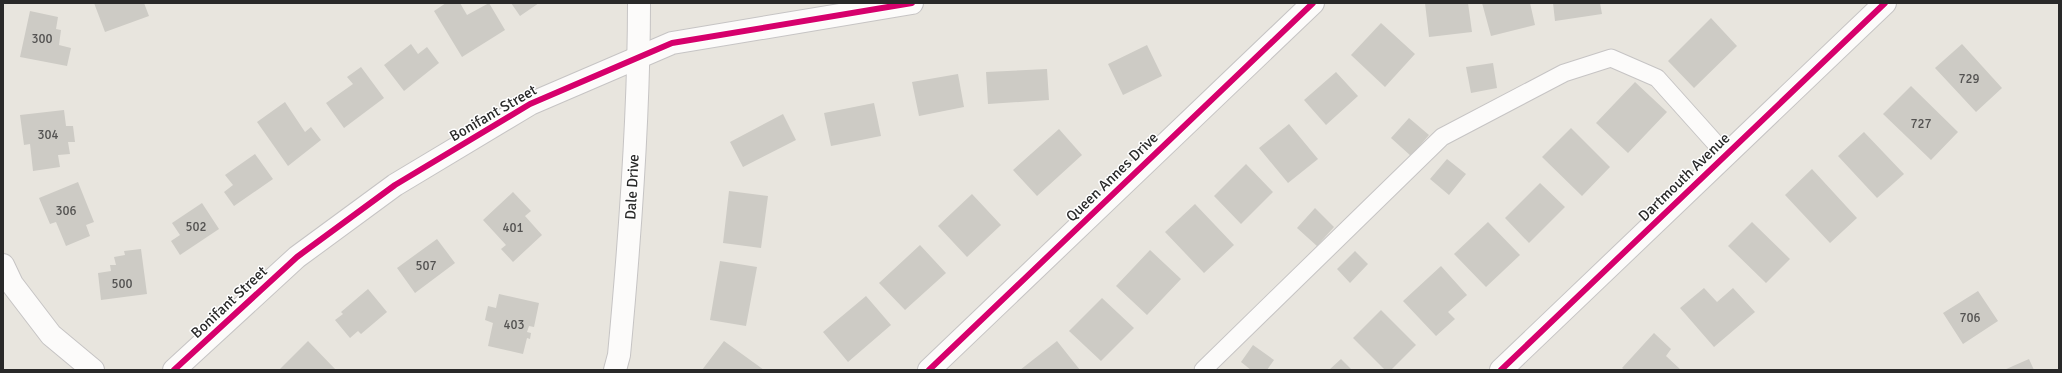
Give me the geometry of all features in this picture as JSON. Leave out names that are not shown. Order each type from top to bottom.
[{"type":"street","name":"Dale Drive","points":[[615,370],[619,355],[630,240],[639,58],[639,3]]},
{"type":"street","name":"Bonifant Street","points":[[174,370],[297,257],[395,185],[530,104],[672,43],[912,3]]},
{"type":"street","name":"Queen Annes Drive","points":[[929,370],[1313,3]]},
{"type":"street","name":"Dartmouth Avenue","points":[[1501,370],[1885,3]]},
{"type":"street","points":[[3,265],[12,284],[51,335],[93,370]]},
{"type":"lane","points":[[1203,370],[1442,137],[1564,73],[1611,58],[1657,78],[1726,155]]},
{"type":"building","points":[[94,3],[144,3],[149,16],[105,32]]},
{"type":"building","points":[[446,3],[460,3],[467,15],[489,3],[505,30],[462,57],[434,11]]},
{"type":"building","points":[[511,3],[539,3],[520,16]]},
{"type":"building","points":[[1425,3],[1468,3],[1472,32],[1429,37]]},
{"type":"building","points":[[1482,3],[1530,3],[1535,25],[1491,36]]},
{"type":"building","points":[[1553,3],[1600,3],[1602,14],[1555,21]]},
{"type":"building","points":[[30,11],[58,17],[56,29],[61,30],[59,45],[71,48],[67,66],[20,57]]},
{"type":"building","points":[[1711,18],[1737,46],[1694,88],[1668,61]]},
{"type":"building","points":[[1381,23],[1415,54],[1385,87],[1351,55]]},
{"type":"building","points":[[411,44],[418,54],[427,47],[439,63],[404,91],[384,65]]},
{"type":"building","points":[[1962,44],[2002,88],[1976,112],[1935,68]]},
{"type":"building","points":[[1147,45],[1162,76],[1123,95],[1108,64]]},
{"type":"building","points":[[1493,63],[1497,88],[1471,93],[1466,67]]},
{"type":"building","points":[[361,67],[384,98],[344,128],[326,103],[353,84],[347,77]]},
{"type":"building","points":[[1047,69],[1049,100],[988,104],[986,72]]},
{"type":"building","points":[[1336,72],[1358,96],[1326,125],[1304,100]]},
{"type":"building","points":[[958,74],[964,107],[919,116],[912,82]]},
{"type":"building","points":[[1635,82],[1667,112],[1628,153],[1596,123]]},
{"type":"building","points":[[1911,86],[1958,132],[1931,160],[1883,114]]},
{"type":"building","points":[[285,102],[305,132],[311,127],[321,140],[288,166],[257,122]]},
{"type":"building","points":[[874,103],[881,136],[831,146],[824,113]]},
{"type":"building","points":[[64,110],[66,126],[73,126],[75,142],[68,142],[70,154],[58,155],[60,167],[33,171],[30,144],[24,145],[20,115]]},
{"type":"building","points":[[783,114],[796,140],[743,167],[730,142]]},
{"type":"building","points":[[1409,118],[1429,135],[1411,156],[1391,138]]},
{"type":"building","points":[[1289,124],[1318,159],[1288,183],[1259,148]]},
{"type":"building","points":[[1571,128],[1610,167],[1582,196],[1542,157]]},
{"type":"building","points":[[1059,129],[1082,155],[1037,196],[1013,170]]},
{"type":"building","points":[[1864,132],[1904,174],[1877,198],[1838,156]]},
{"type":"building","points":[[255,154],[273,179],[234,206],[224,192],[233,185],[225,175]]},
{"type":"building","points":[[1447,159],[1466,174],[1449,195],[1430,179]]},
{"type":"building","points":[[1246,164],[1273,192],[1241,224],[1214,196]]},
{"type":"building","points":[[1812,169],[1857,218],[1830,243],[1785,195]]},
{"type":"building","points":[[78,182],[94,222],[86,225],[90,236],[66,246],[56,222],[50,224],[39,198]]},
{"type":"building","points":[[1540,183],[1565,207],[1529,243],[1505,218]]},
{"type":"building","points":[[729,191],[768,196],[761,248],[723,243]]},
{"type":"building","points":[[513,192],[531,211],[525,216],[542,235],[513,262],[501,249],[506,245],[483,220]]},
{"type":"building","points":[[972,194],[1001,225],[967,257],[938,226]]},
{"type":"building","points":[[202,203],[219,229],[180,255],[171,241],[180,235],[172,223]]},
{"type":"building","points":[[1195,204],[1234,245],[1204,273],[1165,232]]},
{"type":"building","points":[[1315,208],[1334,227],[1317,246],[1297,228]]},
{"type":"building","points":[[1488,222],[1520,255],[1486,287],[1454,254]]},
{"type":"building","points":[[1752,222],[1790,259],[1766,283],[1728,246]]},
{"type":"building","points":[[437,239],[455,263],[415,293],[397,268]]},
{"type":"building","points":[[920,245],[946,273],[905,310],[879,283]]},
{"type":"building","points":[[141,249],[147,294],[101,300],[98,273],[111,271],[110,265],[116,265],[114,257],[125,255],[124,251]]},
{"type":"building","points":[[1150,250],[1181,279],[1147,315],[1116,286]]},
{"type":"building","points":[[1355,251],[1368,264],[1350,283],[1337,269]]},
{"type":"building","points":[[720,261],[757,267],[746,326],[710,320]]},
{"type":"building","points":[[1441,266],[1467,295],[1448,312],[1455,319],[1436,336],[1403,301]]},
{"type":"building","points":[[1704,288],[1717,302],[1733,288],[1755,312],[1714,347],[1680,308]]},
{"type":"building","points":[[368,289],[387,312],[361,334],[358,331],[350,338],[335,320],[343,314],[341,312]]},
{"type":"building","points":[[1978,291],[1998,321],[1963,344],[1943,313]]},
{"type":"building","points":[[499,294],[539,303],[534,327],[529,326],[527,332],[531,333],[530,339],[527,338],[523,354],[488,346],[493,323],[485,320],[488,306],[496,308]]},
{"type":"building","points":[[866,296],[891,325],[848,362],[823,332]]},
{"type":"building","points":[[1102,298],[1134,328],[1101,361],[1069,331]]},
{"type":"building","points":[[1381,310],[1416,345],[1391,370],[1385,370],[1353,338]]},
{"type":"building","points":[[1654,333],[1671,349],[1666,356],[1681,370],[1625,370],[1622,368]]},
{"type":"building","points":[[308,341],[336,370],[279,370]]},
{"type":"building","points":[[724,341],[764,370],[702,370]]},
{"type":"building","points":[[1057,341],[1080,370],[1020,370]]},
{"type":"building","points":[[1253,345],[1274,360],[1267,370],[1251,370],[1241,362]]},
{"type":"building","points":[[1341,359],[1352,370],[1329,370]]},
{"type":"building","points":[[2029,359],[2034,370],[2004,370]]},
{"type":"cycle path","points":[[174,370],[297,257],[395,185],[530,104],[672,43],[912,3]]},
{"type":"cycle path","points":[[929,370],[1313,3]]},
{"type":"cycle path","points":[[1501,370],[1885,3]]}]
